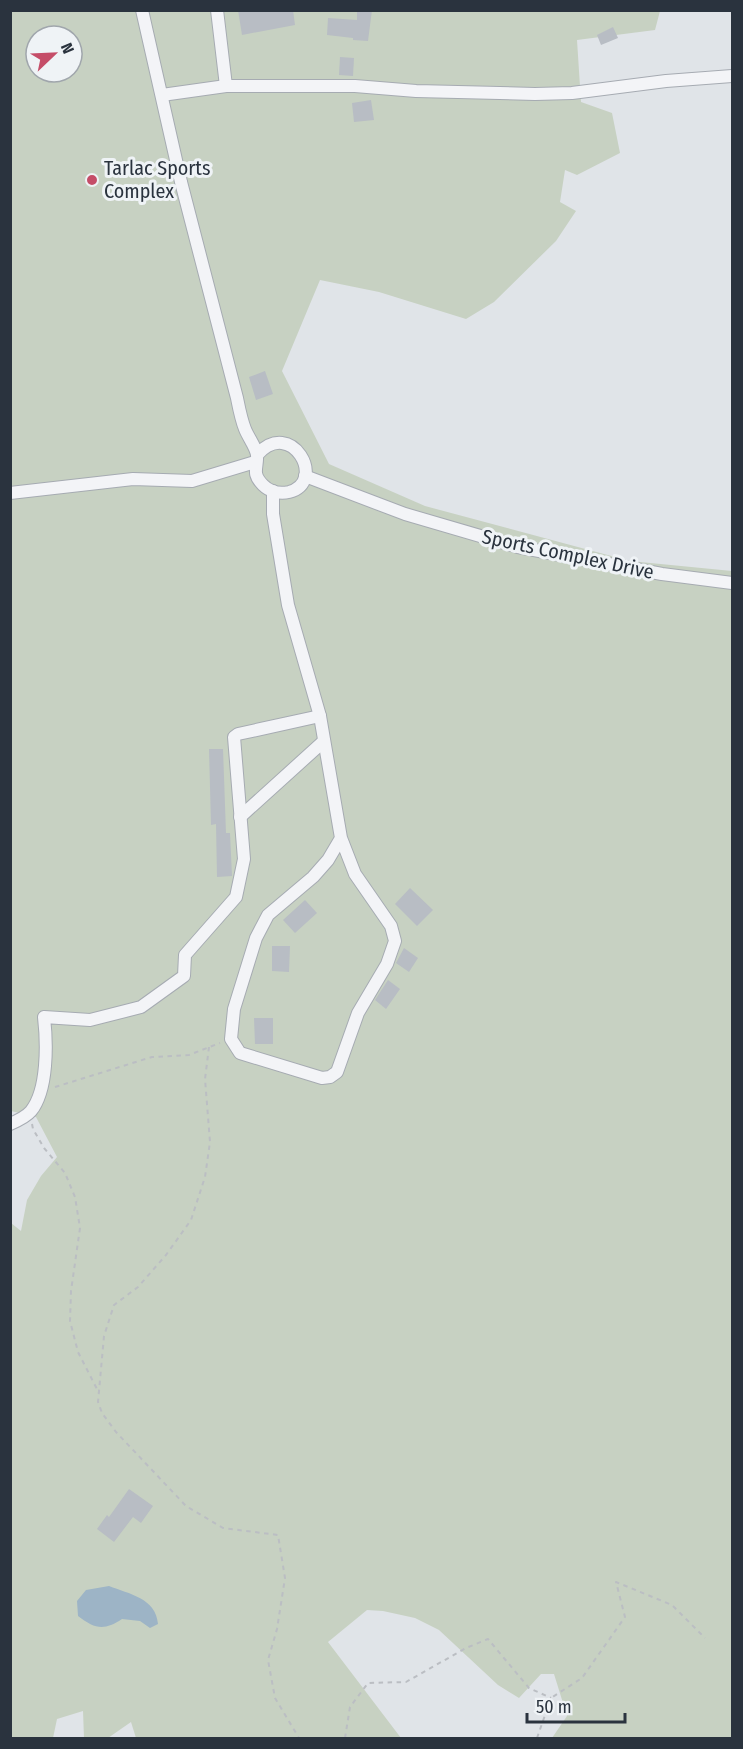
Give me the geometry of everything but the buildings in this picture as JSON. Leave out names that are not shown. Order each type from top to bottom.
[{"type":"street","points":[[10,493],[133,479],[192,482],[256,458],[262,449],[274,443],[289,445],[300,453],[304,459],[305,476],[299,487],[293,491],[280,493],[266,488],[257,476],[256,458],[242,418],[181,182],[142,10]]},
{"type":"street","points":[[217,10],[226,86]]},
{"type":"street","points":[[162,95],[226,86],[355,86],[416,91],[572,93],[666,81],[732,76]]},
{"type":"street","name":"Sports Complex Drive","points":[[305,476],[405,514],[518,547],[662,574],[732,583]]},
{"type":"street","points":[[273,491],[273,514],[288,605],[320,716],[341,838],[355,874],[391,926],[395,941],[387,964],[358,1013],[337,1072],[330,1077],[322,1078],[240,1053],[231,1039],[234,1009],[256,938],[268,915],[313,877],[328,860],[341,838]]},
{"type":"street","points":[[10,1124],[30,1111],[38,1096],[43,1080],[47,1041],[44,1017],[90,1020],[141,1007],[184,976],[185,955],[236,897],[244,859],[234,737],[238,734],[320,716]]},
{"type":"street","points":[[240,817],[324,741]]},
{"type":"path","points":[[38,1096],[45,1090],[152,1057],[189,1055],[231,1039]]},
{"type":"path","points":[[209,1047],[205,1079],[210,1142],[205,1177],[191,1220],[166,1256],[138,1287],[114,1305],[104,1336],[98,1402],[102,1413],[116,1432],[186,1506],[223,1528],[278,1535],[285,1578],[277,1629],[268,1660],[275,1698],[299,1738]]},
{"type":"path","points":[[30,1111],[33,1129],[65,1173],[75,1197],[80,1228],[71,1291],[70,1321],[78,1352],[99,1393]]},
{"type":"path","points":[[537,1738],[551,1698],[582,1678],[625,1617],[616,1582],[672,1605],[705,1638]]},
{"type":"path","points":[[345,1738],[350,1707],[368,1683],[406,1682],[466,1648],[488,1639],[529,1688],[551,1698]]},
{"type":"green space","points":[[11,11],[660,11],[655,30],[577,40],[581,102],[612,113],[620,153],[577,175],[565,170],[560,202],[576,211],[556,241],[494,302],[466,319],[379,292],[320,280],[282,371],[329,464],[425,506],[630,561],[732,571],[732,1738],[552,1738],[567,1716],[554,1674],[541,1674],[519,1698],[498,1685],[439,1630],[415,1618],[367,1610],[328,1642],[401,1738],[136,1738],[131,1722],[108,1738],[84,1738],[83,1711],[57,1719],[53,1738],[11,1738],[11,1223],[21,1231],[27,1200],[41,1176],[57,1157],[36,1117],[11,1111]]},
{"type":"water","points":[[109,1586],[147,1603],[156,1615],[158,1624],[150,1628],[140,1621],[122,1619],[100,1627],[78,1616],[77,1601],[86,1590]]},
{"type":"place","name":"Tarlac Sports Complex","points":[[92,180]]}]
